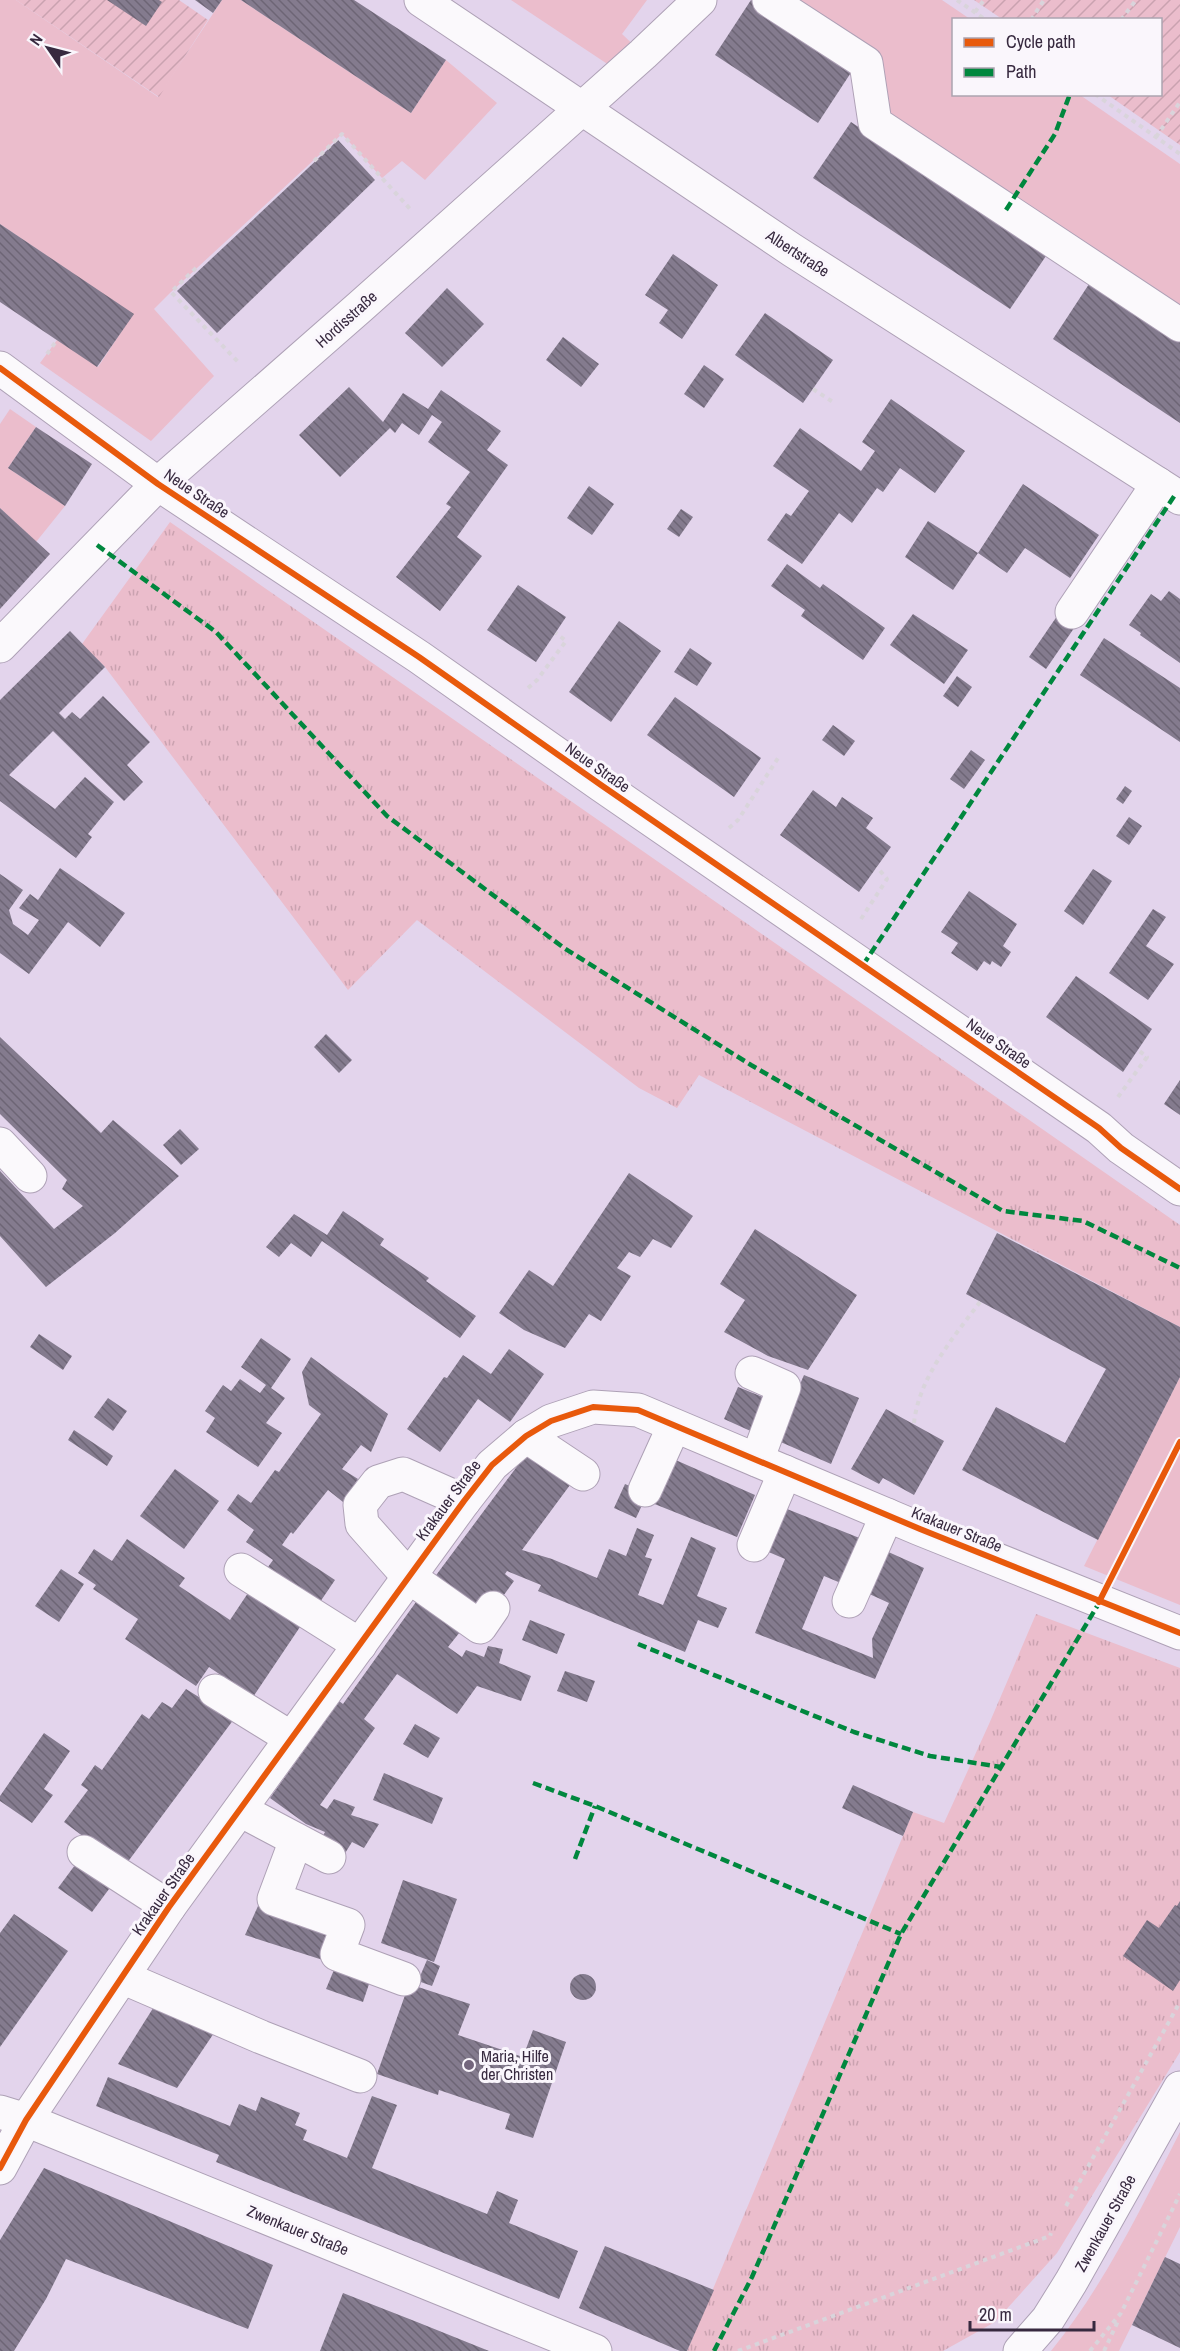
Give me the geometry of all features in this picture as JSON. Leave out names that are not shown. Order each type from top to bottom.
[{"type":"street","name":"Albertstraße","points":[[421,0],[784,245],[1169,491]]},
{"type":"street","name":"Hordisstraße","points":[[0,646],[158,484],[581,110],[700,0]]},
{"type":"street","points":[[769,0],[866,63],[874,123],[1180,325]]},
{"type":"street","name":"Neue Straße","points":[[0,368],[158,484],[419,657],[498,714],[1099,1128],[1121,1148],[1180,1189]]},
{"type":"street","points":[[1072,612],[1169,491]]},
{"type":"street","points":[[0,1144],[30,1176]]},
{"type":"street","points":[[752,1373],[784,1387],[771,1466],[754,1545]]},
{"type":"street","name":"Krakauer Straße","points":[[0,2168],[13,2116],[122,1977],[169,1907],[408,1576],[492,1465],[526,1436],[551,1421],[592,1407],[638,1410],[920,1529],[1180,1634]]},
{"type":"street","points":[[645,1490],[674,1426]]},
{"type":"street","points":[[526,1436],[583,1474]]},
{"type":"street","points":[[464,1501],[403,1474],[378,1482],[360,1505],[362,1524],[408,1576],[480,1627],[494,1608]]},
{"type":"street","points":[[849,1600],[887,1515]]},
{"type":"street","points":[[241,1570],[360,1645]]},
{"type":"street","points":[[215,1691],[291,1738]]},
{"type":"street","points":[[240,1810],[329,1857]]},
{"type":"street","points":[[296,1840],[274,1899],[348,1925],[337,1954],[404,1979]]},
{"type":"street","points":[[84,1852],[169,1907]]},
{"type":"street","points":[[122,1977],[261,2037],[360,2076]]},
{"type":"street","name":"Zwenkauer Straße","points":[[1020,2351],[1048,2319],[1071,2282],[1180,2088]]},
{"type":"street","name":"Zwenkauer Straße","points":[[13,2116],[595,2351]]},
{"type":"path","points":[[957,0],[983,18]]},
{"type":"path","points":[[975,12],[984,0]]},
{"type":"path","points":[[1032,18],[1044,0]]},
{"type":"path","points":[[1122,18],[1136,0]]},
{"type":"path","points":[[1098,96],[1180,154]]},
{"type":"path","points":[[1155,137],[1180,102]]},
{"type":"path","points":[[314,161],[342,134],[436,237]]},
{"type":"path","points":[[196,268],[171,291],[265,391]]},
{"type":"path","points":[[813,389],[833,402]]},
{"type":"path","points":[[498,714],[537,680],[566,641],[555,633]]},
{"type":"path","points":[[703,854],[738,820],[780,755]]},
{"type":"path","points":[[839,948],[887,879],[878,867]]},
{"type":"path","points":[[1099,1128],[1147,1057],[1138,1050]]},
{"type":"path","points":[[914,1424],[916,1402],[942,1353],[980,1302]]},
{"type":"path","points":[[1061,2216],[1180,2002]]},
{"type":"path","points":[[1104,2351],[1180,2194]]},
{"type":"path","points":[[738,2351],[1050,2236],[1055,2226]]},
{"type":"path","points":[[1090,2351],[1121,2313]]},
{"type":"green space","points":[[0,0],[16,0],[158,97],[222,0],[241,0],[411,113],[446,60],[497,103],[425,180],[402,161],[382,178],[342,134],[171,292],[154,309],[214,376],[151,441],[40,363],[57,340],[98,367],[133,314],[0,224]]},
{"type":"green space","points":[[16,0],[179,0],[208,20],[159,97]]},
{"type":"green space","points":[[511,0],[647,0],[622,34],[643,54],[621,73]]},
{"type":"green space","points":[[769,0],[942,0],[969,18],[952,18],[952,96],[1081,96],[1180,164],[1180,325],[875,123],[868,79]]},
{"type":"green space","points":[[974,0],[1180,0],[1180,145],[1109,96],[1162,96],[1162,18],[1001,18]]},
{"type":"green space","points":[[10,409],[36,427],[8,468],[65,506],[36,542],[0,508],[0,424]]},
{"type":"green space","points":[[170,522],[1180,1225],[1180,1327],[699,1075],[677,1108],[639,1088],[417,920],[348,990],[105,667],[82,644]]},
{"type":"green space","points":[[1180,1377],[1180,1605],[1084,1566]]},
{"type":"green space","points":[[1036,1614],[1180,1668],[1180,2052],[1057,2253],[995,2322],[943,2351],[687,2351],[913,1812],[944,1823]]},
{"type":"green space","points":[[1180,2132],[1180,2227],[1119,2351],[1051,2351],[1105,2272]]},
{"type":"building","points":[[107,0],[159,0],[162,2],[146,26]]},
{"type":"building","points":[[195,0],[222,0],[213,13]]},
{"type":"building","points":[[241,0],[354,0],[446,60],[411,113]]},
{"type":"building","points":[[751,0],[854,68],[818,123],[715,55]]},
{"type":"building","points":[[851,122],[1048,253],[1010,309],[813,178]]},
{"type":"building","points":[[338,140],[375,180],[217,333],[177,291]]},
{"type":"building","points":[[0,224],[134,314],[97,367],[0,302]]},
{"type":"building","points":[[673,254],[718,285],[682,339],[659,323],[668,310],[645,295]]},
{"type":"building","points":[[1091,281],[1180,340],[1180,423],[1053,339]]},
{"type":"building","points":[[447,288],[484,324],[442,367],[405,333]]},
{"type":"building","points":[[765,313],[833,360],[803,403],[735,355]]},
{"type":"building","points":[[563,337],[599,364],[581,387],[546,360]]},
{"type":"building","points":[[704,365],[724,379],[704,408],[684,394]]},
{"type":"building","points":[[349,387],[383,422],[403,393],[428,409],[441,390],[501,431],[487,450],[508,465],[457,537],[482,556],[440,611],[396,577],[451,507],[446,504],[470,472],[428,442],[442,422],[432,415],[419,435],[402,423],[395,433],[390,428],[340,477],[299,435]]},
{"type":"building","points":[[891,399],[965,451],[935,493],[900,468],[883,492],[877,488],[852,523],[839,513],[802,564],[767,540],[786,513],[791,516],[809,491],[773,466],[800,428],[861,471],[875,451],[862,442]]},
{"type":"building","points":[[36,427],[92,464],[65,506],[8,468]]},
{"type":"building","points":[[1023,484],[1099,535],[1070,578],[1025,548],[1007,573],[978,553]]},
{"type":"building","points":[[589,486],[614,504],[592,535],[567,518]]},
{"type":"building","points":[[0,508],[50,554],[0,609]]},
{"type":"building","points":[[681,509],[693,517],[679,537],[667,529]]},
{"type":"building","points":[[928,521],[978,553],[953,590],[905,557]]},
{"type":"building","points":[[787,564],[820,588],[823,584],[885,628],[863,660],[801,616],[805,610],[771,586]]},
{"type":"building","points":[[518,585],[566,617],[536,662],[487,630]]},
{"type":"building","points":[[1169,591],[1180,599],[1180,663],[1129,625],[1151,594],[1161,601]]},
{"type":"building","points":[[1064,606],[1081,618],[1046,669],[1029,657]]},
{"type":"building","points":[[913,614],[968,650],[944,684],[890,645]]},
{"type":"building","points":[[619,621],[661,651],[611,722],[569,692]]},
{"type":"building","points":[[70,631],[105,667],[59,713],[65,719],[72,712],[80,719],[103,696],[150,742],[127,765],[143,782],[124,801],[53,731],[9,775],[55,809],[85,777],[114,802],[88,834],[92,837],[76,858],[0,801],[0,700]]},
{"type":"building","points":[[1104,638],[1180,688],[1180,742],[1080,675]]},
{"type":"building","points":[[690,648],[712,663],[697,686],[674,672]]},
{"type":"building","points":[[957,676],[972,687],[958,707],[943,696]]},
{"type":"building","points":[[675,697],[761,758],[734,797],[647,735]]},
{"type":"building","points":[[833,725],[855,741],[844,756],[822,740]]},
{"type":"building","points":[[971,750],[985,760],[964,789],[950,779]]},
{"type":"building","points":[[1125,786],[1132,791],[1123,804],[1116,799]]},
{"type":"building","points":[[813,790],[836,807],[842,797],[873,818],[866,828],[891,847],[859,892],[780,835]]},
{"type":"building","points":[[1129,817],[1142,826],[1129,845],[1116,836]]},
{"type":"building","points":[[60,868],[125,913],[100,947],[68,922],[29,974],[0,953],[0,874],[23,890],[9,910],[13,924],[28,935],[39,920],[19,908],[30,894],[38,900]]},
{"type":"building","points":[[1093,869],[1112,881],[1083,925],[1064,911]]},
{"type":"building","points":[[969,891],[1017,924],[1003,946],[1011,952],[1001,967],[992,961],[990,965],[984,961],[977,971],[951,953],[958,943],[941,932]]},
{"type":"building","points":[[1153,909],[1166,917],[1146,946],[1174,964],[1148,1000],[1109,973]]},
{"type":"building","points":[[1076,976],[1152,1029],[1123,1072],[1046,1017]]},
{"type":"building","points":[[326,1034],[352,1060],[339,1073],[314,1047]]},
{"type":"building","points":[[0,1037],[101,1133],[113,1120],[179,1176],[115,1233],[46,1287],[0,1236],[0,1171],[54,1229],[83,1206],[62,1189],[67,1180],[0,1114]]},
{"type":"building","points":[[1180,1080],[1180,1115],[1164,1104]]},
{"type":"building","points":[[180,1129],[199,1149],[181,1165],[163,1145]]},
{"type":"building","points":[[629,1173],[693,1216],[671,1248],[653,1239],[640,1257],[629,1252],[617,1268],[631,1276],[601,1321],[589,1314],[565,1348],[524,1330],[499,1313],[529,1270],[553,1286]]},
{"type":"building","points":[[343,1211],[384,1239],[380,1245],[429,1278],[426,1281],[476,1316],[460,1338],[322,1241],[311,1257],[291,1243],[279,1257],[266,1247],[294,1214],[327,1235]]},
{"type":"building","points":[[755,1229],[857,1295],[808,1370],[768,1356],[724,1332],[745,1300],[720,1284]]},
{"type":"building","points":[[997,1233],[1180,1327],[1180,1377],[1098,1540],[962,1470],[996,1407],[1065,1443],[1106,1369],[966,1294]]},
{"type":"building","points":[[39,1334],[72,1356],[63,1370],[30,1347]]},
{"type":"building","points":[[261,1338],[291,1359],[271,1388],[285,1398],[266,1423],[282,1433],[258,1467],[206,1432],[215,1418],[205,1411],[223,1385],[231,1391],[240,1379],[260,1393],[266,1385],[241,1367]]},
{"type":"building","points":[[509,1349],[544,1374],[510,1422],[478,1399],[440,1452],[407,1429],[444,1377],[447,1378],[463,1355],[491,1374]]},
{"type":"building","points":[[311,1357],[388,1414],[371,1452],[361,1445],[342,1469],[358,1479],[343,1502],[328,1490],[282,1545],[335,1580],[320,1602],[268,1567],[273,1560],[246,1542],[254,1530],[227,1510],[238,1494],[251,1503],[275,1470],[279,1472],[321,1414],[309,1405],[302,1372]]},
{"type":"building","points":[[804,1375],[859,1398],[831,1464],[776,1440]]},
{"type":"building","points":[[738,1387],[770,1400],[755,1433],[724,1419]]},
{"type":"building","points":[[108,1398],[127,1411],[113,1431],[94,1417]]},
{"type":"building","points":[[886,1409],[944,1441],[914,1495],[883,1478],[879,1484],[851,1469]]},
{"type":"building","points":[[74,1430],[113,1456],[107,1466],[68,1440]]},
{"type":"building","points":[[527,1453],[570,1485],[522,1550],[552,1559],[597,1578],[609,1549],[626,1556],[637,1528],[654,1535],[645,1557],[652,1559],[638,1595],[663,1605],[691,1537],[716,1548],[697,1596],[727,1608],[718,1628],[698,1620],[685,1652],[538,1591],[541,1585],[507,1571],[505,1574],[514,1581],[501,1599],[475,1614],[431,1582]]},
{"type":"building","points":[[671,1458],[755,1495],[737,1537],[652,1503]]},
{"type":"building","points":[[175,1469],[219,1501],[184,1549],[140,1516]]},
{"type":"building","points":[[625,1484],[632,1487],[629,1494],[644,1501],[636,1518],[614,1508]]},
{"type":"building","points":[[782,1507],[867,1541],[848,1586],[824,1576],[802,1629],[873,1658],[872,1639],[889,1603],[865,1592],[884,1550],[924,1568],[875,1679],[755,1633],[785,1559],[764,1550]]},
{"type":"building","points":[[127,1539],[185,1578],[179,1586],[230,1620],[250,1590],[302,1624],[253,1697],[209,1667],[196,1686],[125,1639],[138,1619],[93,1589],[96,1585],[78,1573],[94,1549],[112,1561]]},
{"type":"building","points":[[61,1569],[84,1584],[59,1622],[35,1606]]},
{"type":"building","points":[[421,1595],[464,1627],[448,1647],[462,1657],[466,1650],[484,1657],[488,1646],[503,1649],[499,1663],[531,1676],[521,1701],[477,1686],[457,1714],[397,1674],[364,1719],[375,1728],[320,1805],[327,1809],[334,1799],[355,1807],[351,1815],[379,1824],[364,1848],[352,1842],[344,1855],[318,1845],[325,1832],[306,1824],[270,1798],[339,1701],[343,1704]]},
{"type":"building","points":[[530,1620],[565,1634],[557,1654],[522,1640]]},
{"type":"building","points":[[565,1671],[595,1681],[587,1702],[557,1691]]},
{"type":"building","points":[[186,1689],[234,1719],[124,1867],[64,1822],[88,1790],[81,1785],[95,1765],[102,1770],[142,1714],[149,1719],[162,1702],[172,1708]]},
{"type":"building","points":[[415,1724],[440,1738],[428,1758],[403,1744]]},
{"type":"building","points":[[44,1733],[70,1751],[44,1789],[53,1795],[32,1823],[0,1801],[0,1796]]},
{"type":"building","points":[[384,1773],[443,1798],[432,1824],[373,1800]]},
{"type":"building","points":[[853,1785],[913,1812],[903,1836],[842,1808]]},
{"type":"building","points":[[78,1861],[112,1885],[92,1912],[58,1888]]},
{"type":"building","points":[[403,1880],[457,1899],[434,1962],[381,1943]]},
{"type":"building","points":[[1180,1901],[1180,1980],[1173,1991],[1123,1956],[1147,1920],[1159,1928]]},
{"type":"building","points":[[258,1906],[337,1930],[326,1961],[245,1935]]},
{"type":"building","points":[[14,1914],[68,1951],[0,2047],[0,1933]]},
{"type":"building","points":[[427,1960],[440,1966],[432,1986],[418,1981]]},
{"type":"building","points":[[336,1965],[371,1978],[363,2002],[326,1989]]},
{"type":"building","points":[[583,1974],[592,1978],[596,1987],[592,1996],[583,2000],[574,1996],[570,1987],[574,1978]]},
{"type":"building","name":"Maria, Hilfe der Christen","points":[[409,1984],[470,2004],[458,2035],[523,2057],[533,2030],[566,2042],[533,2138],[505,2129],[510,2114],[439,2090],[438,2095],[377,2074]]},
{"type":"building","points":[[155,2005],[214,2033],[177,2088],[118,2064]]},
{"type":"building","points":[[108,2077],[230,2126],[239,2104],[256,2111],[261,2097],[300,2113],[295,2125],[307,2130],[303,2140],[347,2158],[372,2096],[397,2105],[372,2168],[487,2214],[497,2191],[518,2200],[509,2223],[578,2251],[559,2299],[216,2162],[219,2155],[96,2106]]},
{"type":"building","points":[[44,2168],[273,2265],[248,2329],[66,2259],[46,2299],[14,2351],[0,2351],[0,2240]]},
{"type":"building","points":[[605,2246],[714,2290],[687,2351],[680,2351],[579,2308]]},
{"type":"building","points":[[1165,2257],[1180,2264],[1180,2348],[1132,2325]]},
{"type":"building","points":[[343,2293],[417,2322],[489,2351],[320,2351]]},
{"type":"marked path","points":[[1006,210],[1055,134],[1069,96]]},
{"type":"marked path","points":[[863,965],[1175,495]]},
{"type":"marked path","points":[[97,545],[216,632],[387,816],[564,948],[751,1065],[1003,1211],[1083,1221],[1180,1268]]},
{"type":"marked path","points":[[714,2351],[752,2277],[901,1934],[1102,1598]]},
{"type":"marked path","points":[[638,1644],[854,1732],[930,1756],[1001,1767]]},
{"type":"marked path","points":[[533,1783],[595,1806],[901,1934]]},
{"type":"marked path","points":[[575,1859],[595,1806]]},
{"type":"cycle path","points":[[0,368],[158,484],[419,657],[1099,1128],[1121,1148],[1180,1189]]},
{"type":"cycle path","points":[[0,2168],[26,2120],[169,1907],[464,1501],[492,1465],[526,1436],[551,1421],[593,1407],[638,1410],[920,1529],[1180,1633]]},
{"type":"cycle path","points":[[1099,1602],[1180,1442]]},
{"type":"place","name":"Maria, Hilfe der Christen","points":[[469,2065]]}]
